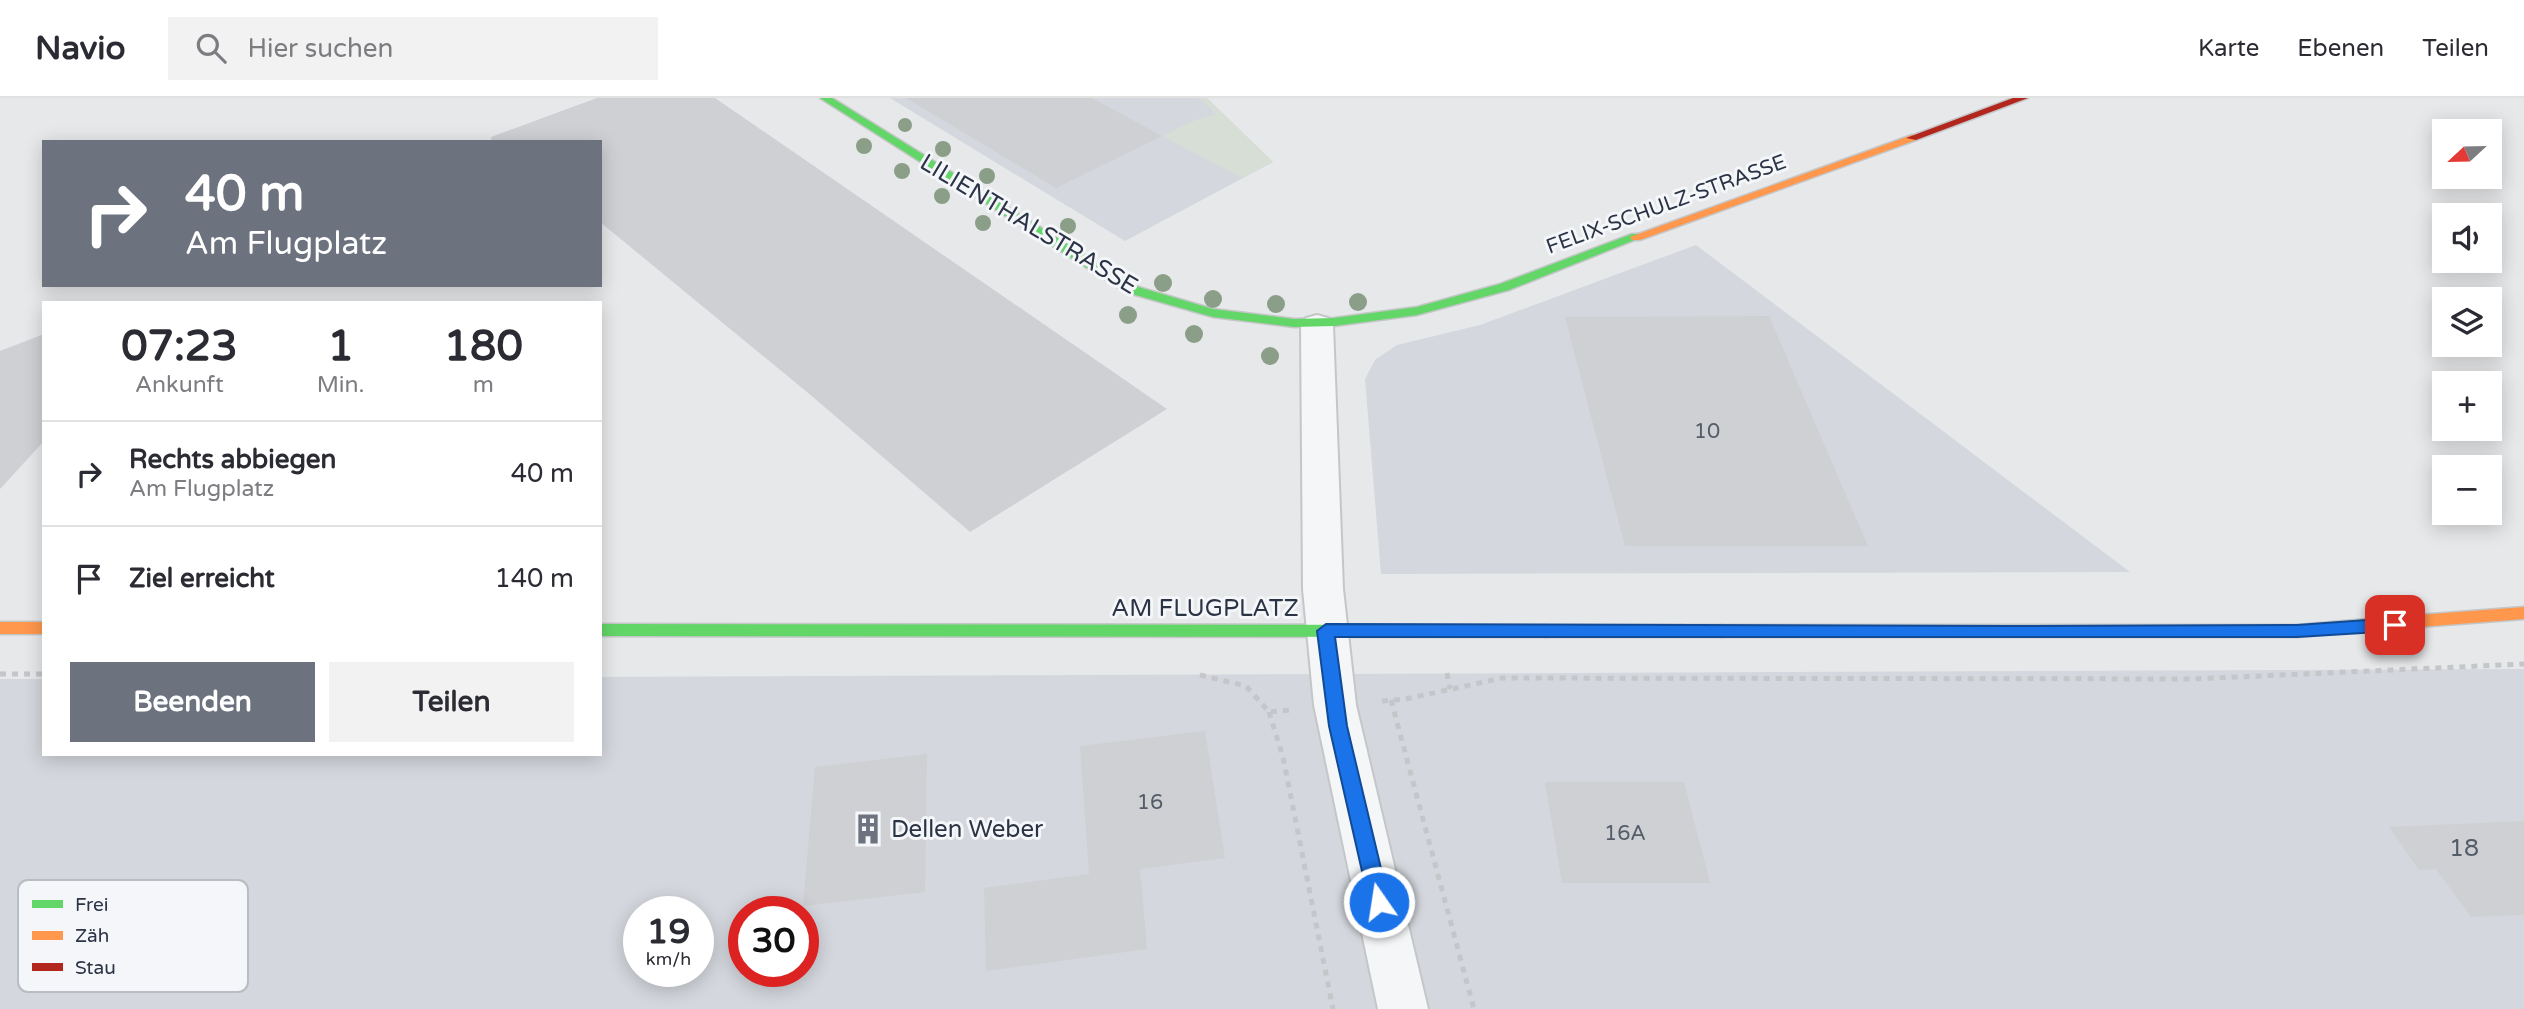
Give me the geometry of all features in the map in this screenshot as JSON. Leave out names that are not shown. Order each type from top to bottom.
[{"type":"street","name":"LILIENTHALSTRASSE","points":[[825,98],[1130,289],[1184,310],[1213,317],[1317,325]]},
{"type":"street","name":"FELIX-SCHULZ-STRASSE","points":[[1317,325],[1392,317],[1462,300],[2023,98]]},
{"type":"street","points":[[1317,325],[1326,631],[1335,705],[1403,1009]]},
{"type":"street","name":"AM FLUGPLATZ","points":[[602,629],[2297,631],[2524,614]]},
{"type":"street","points":[[0,628],[42,628]]},
{"type":"path","points":[[1269,712],[1391,700],[1502,678],[2193,679],[2524,664]]},
{"type":"path","points":[[0,674],[42,674]]},
{"type":"path","points":[[1186,675],[1200,675],[1246,686],[1269,712],[1283,757],[1332,1009]]},
{"type":"path","points":[[1391,700],[1474,1009]]},
{"type":"shaded area","points":[[890,98],[1207,98],[1273,162],[1125,241]]},
{"type":"shaded area","points":[[1199,98],[1207,98],[1273,162],[1242,178],[1162,136],[1193,121],[1216,114]]},
{"type":"shaded area","points":[[1696,245],[2130,572],[1381,574],[1365,379],[1375,360],[1397,345],[1480,325]]},
{"type":"shaded area","points":[[2524,669],[2524,1009],[0,1009],[0,679],[42,679],[42,756],[602,756],[602,677]]},
{"type":"building","points":[[597,98],[715,98],[1167,409],[970,532],[813,397],[602,224],[602,140],[492,140],[491,137]]},
{"type":"building","points":[[906,98],[1092,98],[1162,136],[1056,188]]},
{"type":"building","points":[[1769,316],[1868,546],[1625,546],[1565,317]]},
{"type":"building","points":[[42,335],[42,443],[0,489],[0,351]]},
{"type":"building","points":[[1205,731],[1225,858],[1140,869],[1147,949],[986,971],[984,888],[1089,874],[1080,746]]},
{"type":"building","name":"Dellen Weber","points":[[927,754],[925,892],[819,904],[819,896],[804,896],[815,767]]},
{"type":"building","points":[[1545,782],[1684,782],[1710,883],[1562,883]]},
{"type":"building","points":[[2524,821],[2524,915],[2471,917],[2436,869],[2419,870],[2389,827]]},
{"type":"traffic: fast","points":[[825,98],[1130,289],[1172,303],[1253,320],[1334,322],[1375,319],[1417,311],[1504,287],[1636,237]]},
{"type":"traffic: fast","points":[[1721,631],[2297,631],[2392,623]]},
{"type":"traffic: fast","points":[[602,630],[1545,631]]},
{"type":"traffic: slow","points":[[1636,237],[1912,138]]},
{"type":"traffic: slow","points":[[2392,623],[2524,613]]},
{"type":"traffic: slow","points":[[0,628],[42,628]]},
{"type":"traffic: jam","points":[[1912,138],[2023,98]]},
{"type":"traffic: jam","points":[[1545,631],[1721,631]]},
{"type":"place","name":"Dellen Weber","points":[[868,829]]},
{"type":"route","points":[[1379,902],[1338,726],[1326,631],[2009,633],[2297,631],[2395,625]]}]
